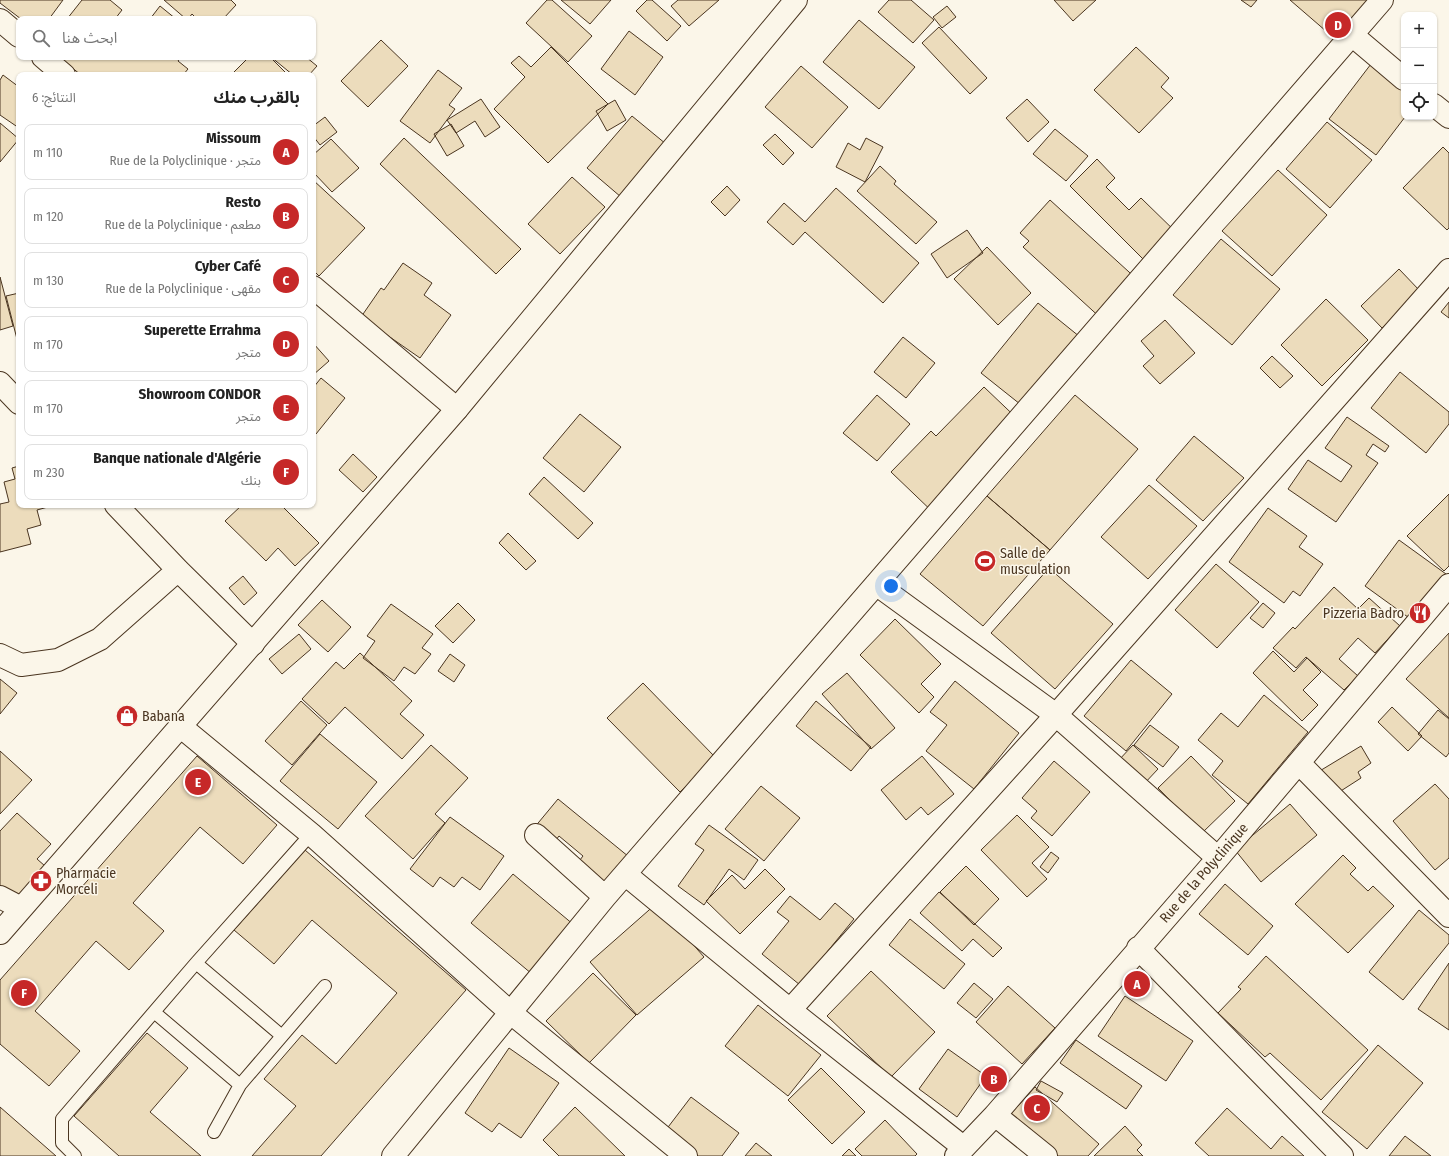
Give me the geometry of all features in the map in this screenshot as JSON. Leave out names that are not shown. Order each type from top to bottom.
[{"type":"street","points":[[0,933],[457,409],[796,0]]},
{"type":"street","points":[[394,1156],[605,897],[1382,0]]},
{"type":"street","points":[[0,20],[16,33]]},
{"type":"street","points":[[1352,35],[1401,76]]},
{"type":"street","points":[[46,60],[60,72]]},
{"type":"street","points":[[1437,108],[1449,118]]},
{"type":"street","points":[[790,1010],[1056,715],[1449,270]]},
{"type":"street","points":[[316,290],[457,409]]},
{"type":"street","points":[[0,384],[16,400]]},
{"type":"street","points":[[123,508],[178,570],[253,644]]},
{"type":"street","points":[[0,655],[21,665],[58,660],[100,639],[178,570]]},
{"type":"street","points":[[876,584],[1056,715],[1218,858]]},
{"type":"street","name":"Rue de la Polyclinique","points":[[959,1152],[995,1115],[1138,948],[1218,858],[1449,585]]},
{"type":"street","points":[[180,726],[311,834],[512,1013],[686,1156]]},
{"type":"street","points":[[1299,763],[1449,916]]},
{"type":"street","points":[[536,835],[605,897]]},
{"type":"street","points":[[625,874],[959,1152]]},
{"type":"street","points":[[0,897],[21,908]]},
{"type":"street","points":[[1138,948],[1342,1156]]},
{"type":"street","points":[[995,1115],[1046,1156]]},
{"type":"lane","points":[[75,1156],[62,1143],[62,1119],[196,963],[311,834]]},
{"type":"lane","points":[[196,963],[282,1036]]},
{"type":"lane","points":[[214,1132],[240,1085],[325,986]]},
{"type":"lane","points":[[154,1012],[240,1085]]},
{"type":"building","points":[[0,0],[63,0],[51,16],[17,16],[0,3]]},
{"type":"building","points":[[82,0],[110,0],[122,10],[117,16],[69,16]]},
{"type":"building","points":[[164,0],[231,0],[236,5],[226,16],[194,16],[192,14],[190,16],[183,16]]},
{"type":"building","points":[[547,0],[552,0],[592,36],[568,62],[526,23]]},
{"type":"building","points":[[561,0],[611,0],[590,24]]},
{"type":"building","points":[[647,0],[652,0],[681,26],[667,41],[636,11]]},
{"type":"building","points":[[678,0],[719,0],[689,26],[671,6]]},
{"type":"building","points":[[889,0],[911,0],[934,20],[913,43],[878,12]]},
{"type":"building","points":[[1054,0],[1096,0],[1073,21]]},
{"type":"building","points":[[1241,0],[1257,0],[1251,7]]},
{"type":"building","points":[[1290,0],[1368,0],[1341,44]]},
{"type":"building","points":[[160,6],[172,16],[152,16]]},
{"type":"building","points":[[947,6],[956,17],[942,28],[933,17]]},
{"type":"building","points":[[859,20],[915,67],[879,109],[823,62]]},
{"type":"building","points":[[939,27],[987,78],[970,94],[922,43]]},
{"type":"building","points":[[629,31],[663,57],[635,95],[601,69]]},
{"type":"building","points":[[381,40],[408,66],[368,107],[341,81]]},
{"type":"building","points":[[551,47],[608,104],[548,163],[494,109],[525,77],[511,63],[519,56],[531,67]]},
{"type":"building","points":[[1136,47],[1169,78],[1161,87],[1173,98],[1139,133],[1094,90]]},
{"type":"building","points":[[63,60],[179,60],[178,61],[188,69],[186,72],[77,72]]},
{"type":"building","points":[[246,60],[273,60],[285,72],[234,72]]},
{"type":"building","points":[[275,60],[310,60],[317,66],[312,72],[289,72]]},
{"type":"building","points":[[1371,64],[1401,87],[1401,120],[1403,120],[1376,155],[1329,119]]},
{"type":"building","points":[[801,66],[848,107],[812,148],[765,107]]},
{"type":"building","points":[[438,70],[462,88],[449,105],[455,109],[430,143],[400,121]]},
{"type":"building","points":[[3,75],[16,85],[16,126],[0,115],[0,80]]},
{"type":"building","points":[[481,99],[500,127],[485,137],[475,121],[456,133],[447,120]]},
{"type":"building","points":[[1027,99],[1049,122],[1028,142],[1006,118]]},
{"type":"building","points":[[615,100],[626,120],[607,131],[596,111]]},
{"type":"building","points":[[632,116],[666,144],[621,197],[587,168]]},
{"type":"building","points":[[325,117],[337,132],[320,145],[316,140],[316,124]]},
{"type":"building","points":[[1327,122],[1372,160],[1330,208],[1286,169]]},
{"type":"building","points":[[0,123],[16,136],[16,143],[0,162]]},
{"type":"building","points":[[451,124],[464,146],[447,156],[434,134]]},
{"type":"building","points":[[1055,129],[1088,156],[1066,181],[1033,154]]},
{"type":"building","points":[[775,134],[794,153],[783,165],[763,145]]},
{"type":"building","points":[[404,138],[521,249],[496,274],[380,164]]},
{"type":"building","points":[[866,138],[883,147],[865,182],[836,167],[848,143],[860,150]]},
{"type":"building","points":[[331,139],[359,168],[332,192],[316,175],[316,152]]},
{"type":"building","points":[[1443,147],[1449,153],[1449,228],[1447,230],[1403,188]]},
{"type":"building","points":[[1097,159],[1115,178],[1106,187],[1129,210],[1141,198],[1182,238],[1152,268],[1070,186]]},
{"type":"building","points":[[880,166],[896,181],[894,184],[937,222],[916,244],[857,191]]},
{"type":"building","points":[[1278,170],[1327,215],[1272,276],[1222,231]]},
{"type":"building","points":[[572,177],[605,207],[560,254],[528,224]]},
{"type":"building","points":[[316,183],[365,228],[319,276],[316,273]]},
{"type":"building","points":[[727,186],[740,200],[725,216],[711,202]]},
{"type":"building","points":[[836,188],[919,263],[883,303],[805,232],[793,245],[767,222],[784,203],[805,222]]},
{"type":"building","points":[[1050,200],[1140,282],[1104,321],[1023,247],[1029,241],[1020,233]]},
{"type":"building","points":[[967,230],[983,253],[947,278],[931,254]]},
{"type":"building","points":[[1221,239],[1280,289],[1232,345],[1173,295]]},
{"type":"building","points":[[987,247],[1031,293],[998,325],[954,279]]},
{"type":"building","points":[[403,263],[432,283],[424,295],[451,315],[420,358],[361,317],[381,288],[384,290]]},
{"type":"building","points":[[1399,269],[1420,291],[1382,328],[1361,306]]},
{"type":"building","points":[[0,277],[13,326],[0,330]]},
{"type":"building","points":[[16,294],[16,335],[6,296]]},
{"type":"building","points":[[1326,299],[1368,340],[1322,386],[1281,345]]},
{"type":"building","points":[[1449,302],[1449,318],[1441,312]]},
{"type":"building","points":[[1038,303],[1085,341],[1030,412],[981,373]]},
{"type":"building","points":[[1165,320],[1195,353],[1160,384],[1143,366],[1154,356],[1141,341]]},
{"type":"building","points":[[903,337],[935,363],[906,398],[874,372]]},
{"type":"building","points":[[316,346],[329,361],[316,372]]},
{"type":"building","points":[[1272,356],[1293,376],[1280,388],[1260,368]]},
{"type":"building","points":[[1400,372],[1449,412],[1449,424],[1426,453],[1371,408]]},
{"type":"building","points":[[321,378],[345,398],[316,434],[316,384]]},
{"type":"building","points":[[984,387],[1026,427],[938,517],[891,472],[931,431],[936,436]]},
{"type":"building","points":[[877,395],[910,424],[877,461],[843,433]]},
{"type":"building","points":[[1075,395],[1138,449],[1050,550],[987,496]]},
{"type":"building","points":[[580,414],[621,447],[584,492],[543,458]]},
{"type":"building","points":[[1347,417],[1389,446],[1385,452],[1373,444],[1366,455],[1378,463],[1336,522],[1288,489],[1308,460],[1341,482],[1352,466],[1325,448]]},
{"type":"building","points":[[1194,436],[1244,478],[1203,521],[1156,480]]},
{"type":"building","points":[[353,454],[377,477],[363,492],[339,470]]},
{"type":"building","points":[[16,467],[16,508],[44,508],[37,510],[41,525],[27,529],[31,544],[0,552],[0,504],[9,502],[4,482],[15,479],[12,468]]},
{"type":"building","points":[[544,477],[593,523],[578,539],[529,494]]},
{"type":"building","points":[[1149,485],[1197,526],[1148,579],[1101,537]]},
{"type":"building","points":[[1449,494],[1449,566],[1444,571],[1407,536]]},
{"type":"building","points":[[987,496],[1050,550],[983,626],[920,574]]},
{"type":"building","points":[[239,508],[284,508],[319,543],[295,566],[278,548],[266,561],[225,521]]},
{"type":"building","points":[[1268,508],[1307,536],[1299,547],[1323,564],[1300,596],[1293,591],[1284,603],[1229,562]]},
{"type":"building","points":[[508,533],[536,561],[526,570],[499,543]]},
{"type":"building","points":[[1399,540],[1446,574],[1412,620],[1365,586]]},
{"type":"building","points":[[1216,564],[1259,602],[1217,648],[1175,610]]},
{"type":"building","points":[[1049,568],[1113,624],[1055,689],[991,633]]},
{"type":"building","points":[[243,576],[257,593],[244,605],[229,588]]},
{"type":"building","points":[[1334,587],[1358,609],[1369,598],[1400,626],[1375,653],[1358,638],[1339,659],[1358,676],[1344,690],[1306,657],[1296,668],[1273,648],[1293,627],[1295,629]]},
{"type":"building","points":[[322,600],[351,627],[328,652],[298,625]]},
{"type":"building","points":[[458,603],[475,620],[453,643],[435,626]]},
{"type":"building","points":[[1263,603],[1275,613],[1263,628],[1250,618]]},
{"type":"building","points":[[391,604],[433,634],[422,648],[431,654],[415,674],[404,667],[394,681],[363,658],[375,641],[367,636]]},
{"type":"building","points":[[895,619],[941,664],[921,684],[934,697],[919,713],[860,655]]},
{"type":"building","points":[[1449,633],[1449,718],[1406,679]]},
{"type":"building","points":[[299,634],[311,649],[282,674],[269,659]]},
{"type":"building","points":[[1273,651],[1294,672],[1307,658],[1321,672],[1303,690],[1318,705],[1302,721],[1253,673]]},
{"type":"building","points":[[360,653],[412,701],[400,714],[424,735],[402,759],[345,707],[329,724],[302,699],[336,662],[344,669]]},
{"type":"building","points":[[450,654],[465,665],[454,682],[438,671]]},
{"type":"building","points":[[1131,660],[1172,694],[1126,751],[1084,716]]},
{"type":"building","points":[[847,673],[895,728],[871,749],[822,694]]},
{"type":"building","points":[[0,679],[17,693],[0,714]]},
{"type":"building","points":[[955,681],[1019,733],[974,789],[926,751],[947,725],[930,712]]},
{"type":"building","points":[[643,683],[715,757],[680,792],[607,718]]},
{"type":"building","points":[[1264,695],[1308,732],[1248,804],[1212,775],[1223,761],[1198,740],[1221,713],[1238,727]]},
{"type":"building","points":[[301,701],[327,725],[292,765],[265,741]]},
{"type":"building","points":[[816,701],[871,747],[851,771],[796,726]]},
{"type":"building","points":[[1392,707],[1422,736],[1408,751],[1378,722]]},
{"type":"building","points":[[1438,710],[1449,719],[1449,753],[1446,757],[1418,734]]},
{"type":"building","points":[[1150,725],[1179,747],[1163,767],[1134,745]]},
{"type":"building","points":[[320,734],[377,782],[338,829],[280,781]]},
{"type":"building","points":[[431,745],[468,778],[435,814],[445,823],[413,859],[365,816]]},
{"type":"building","points":[[1133,745],[1158,769],[1143,785],[1117,762]]},
{"type":"building","points":[[1361,746],[1371,763],[1358,772],[1361,778],[1333,796],[1318,772]]},
{"type":"building","points":[[0,751],[32,780],[0,814]]},
{"type":"building","points":[[197,756],[277,825],[243,864],[200,827],[133,903],[164,931],[129,970],[96,941],[35,1011],[80,1051],[49,1086],[0,1044],[0,980]]},
{"type":"building","points":[[922,756],[954,794],[928,815],[921,807],[906,820],[881,790]]},
{"type":"building","points":[[1191,756],[1235,801],[1202,833],[1158,788]]},
{"type":"building","points":[[1054,761],[1090,792],[1052,836],[1031,818],[1037,811],[1022,798]]},
{"type":"building","points":[[1435,784],[1449,799],[1449,858],[1435,870],[1393,821]]},
{"type":"building","points":[[761,786],[800,818],[764,861],[725,829]]},
{"type":"building","points":[[558,799],[634,861],[606,896],[573,869],[583,856],[559,836],[549,849],[529,834]]},
{"type":"building","points":[[1290,804],[1317,835],[1261,882],[1235,850]]},
{"type":"building","points":[[17,813],[51,844],[37,859],[45,866],[12,903],[0,893],[0,831]]},
{"type":"building","points":[[1017,815],[1049,847],[1032,863],[1047,879],[1027,897],[981,850]]},
{"type":"building","points":[[450,817],[504,856],[480,890],[462,877],[454,887],[440,877],[433,887],[410,869]]},
{"type":"building","points":[[709,825],[758,860],[744,880],[729,869],[704,905],[678,886],[704,850],[695,844]]},
{"type":"building","points":[[305,850],[466,990],[321,1156],[252,1156],[296,1106],[264,1079],[302,1035],[336,1064],[397,993],[312,920],[274,964],[234,930]]},
{"type":"building","points":[[1051,852],[1059,858],[1048,873],[1040,867]]},
{"type":"building","points":[[1343,855],[1356,868],[1350,874],[1368,891],[1373,886],[1394,906],[1348,953],[1295,904]]},
{"type":"building","points":[[966,866],[999,899],[974,925],[940,892]]},
{"type":"building","points":[[765,869],[785,889],[740,934],[706,901],[732,875],[745,889]]},
{"type":"building","points":[[513,874],[574,925],[532,974],[471,923]]},
{"type":"building","points":[[1225,884],[1273,926],[1248,955],[1199,914]]},
{"type":"building","points":[[939,892],[1002,948],[993,957],[973,939],[962,951],[920,913]]},
{"type":"building","points":[[790,896],[820,920],[835,903],[854,919],[800,985],[762,954],[789,921],[777,912]]},
{"type":"building","points":[[657,903],[704,957],[637,1015],[590,962]]},
{"type":"building","points":[[1419,910],[1449,935],[1449,943],[1403,1000],[1369,972]]},
{"type":"building","points":[[910,919],[965,964],[944,989],[889,945]]},
{"type":"building","points":[[1266,956],[1368,1050],[1321,1100],[1270,1053],[1265,1057],[1218,1013],[1241,989],[1238,987]]},
{"type":"building","points":[[1449,963],[1449,1030],[1418,1009]]},
{"type":"building","points":[[871,971],[935,1032],[891,1077],[827,1016]]},
{"type":"building","points":[[593,973],[636,1015],[589,1063],[546,1021]]},
{"type":"building","points":[[974,983],[993,999],[976,1018],[957,1003]]},
{"type":"building","points":[[1008,986],[1055,1028],[1022,1064],[976,1022]]},
{"type":"building","points":[[1125,996],[1193,1041],[1166,1081],[1098,1036]]},
{"type":"building","points":[[758,1005],[821,1055],[788,1096],[725,1046]]},
{"type":"building","points":[[147,1033],[188,1068],[150,1112],[201,1156],[119,1156],[74,1116]]},
{"type":"building","points":[[1076,1040],[1142,1086],[1126,1109],[1060,1063]]},
{"type":"building","points":[[1378,1045],[1423,1083],[1367,1149],[1322,1112]]},
{"type":"building","points":[[509,1048],[559,1083],[521,1138],[499,1123],[492,1132],[465,1113]]},
{"type":"building","points":[[948,1049],[986,1076],[957,1117],[919,1089]]},
{"type":"building","points":[[821,1068],[865,1112],[832,1144],[788,1100]]},
{"type":"building","points":[[1041,1081],[1063,1093],[1057,1102],[1036,1090]]},
{"type":"building","points":[[1035,1087],[1099,1144],[1088,1156],[1028,1156],[997,1129]]},
{"type":"building","points":[[691,1097],[739,1133],[722,1156],[682,1156],[659,1139]]},
{"type":"building","points":[[0,1107],[56,1156],[0,1156]]},
{"type":"building","points":[[575,1107],[625,1156],[559,1156],[543,1140]]},
{"type":"building","points":[[1227,1108],[1271,1149],[1282,1136],[1304,1156],[1209,1156],[1195,1143]]},
{"type":"building","points":[[885,1120],[917,1154],[915,1156],[862,1156],[855,1149]]},
{"type":"building","points":[[1125,1126],[1142,1145],[1137,1150],[1143,1156],[1094,1156]]},
{"type":"building","points":[[1405,1136],[1431,1156],[1389,1156]]},
{"type":"building","points":[[756,1143],[772,1156],[745,1156]]},
{"type":"building","points":[[849,1149],[856,1156],[842,1156]]},
{"type":"place","name":"Superette Errahma","points":[[1338,25]]},
{"type":"place","name":"Salle de musculation","points":[[985,561]]},
{"type":"place","name":"Pizzeria Badro","points":[[1420,613]]},
{"type":"place","name":"Babana","points":[[127,716]]},
{"type":"place","name":"Showroom CONDOR","points":[[198,782]]},
{"type":"place","name":"Pharmacie Morceli","points":[[41,881]]},
{"type":"place","name":"Missoum","points":[[1137,984]]},
{"type":"place","name":"Banque nationale d'Algérie","points":[[24,993]]},
{"type":"place","name":"Resto","points":[[994,1079]]},
{"type":"place","name":"Cyber Café","points":[[1037,1108]]}]
